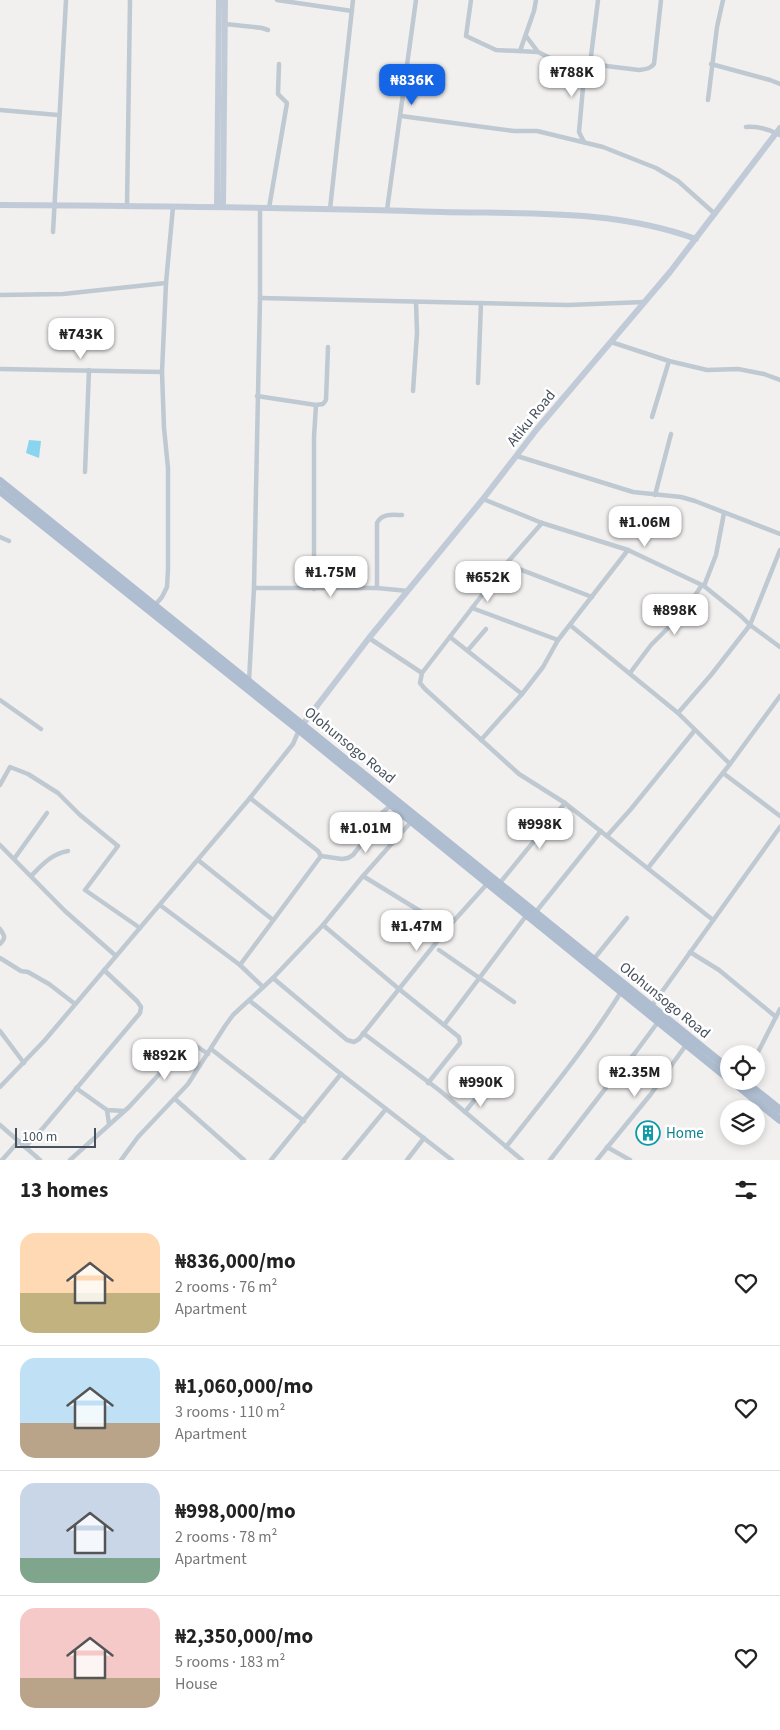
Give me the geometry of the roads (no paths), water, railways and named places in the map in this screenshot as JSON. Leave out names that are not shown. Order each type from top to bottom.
[{"type":"main road","name":"Olohunsogo Road","points":[[0,481],[155,604],[249,682],[411,822],[720,1072]]},
{"type":"main road","name":"Olohunsogo Road","points":[[0,491],[301,727],[720,1062]]},
{"type":"main road","points":[[743,1090],[780,1120]]},
{"type":"main road","points":[[755,1090],[780,1110]]},
{"type":"street","points":[[53,232],[58,115],[66,0]]},
{"type":"street","points":[[127,207],[130,0]]},
{"type":"street","points":[[219,0],[220,206]]},
{"type":"street","points":[[220,206],[225,0]]},
{"type":"street","points":[[276,0],[352,11]]},
{"type":"street","points":[[330,209],[353,0]]},
{"type":"street","points":[[387,210],[416,0]]},
{"type":"street","points":[[471,0],[466,36],[496,50],[538,52],[560,63],[640,70],[651,68],[654,64],[661,0]]},
{"type":"street","points":[[520,51],[536,0]]},
{"type":"street","points":[[584,142],[579,132],[598,0]]},
{"type":"street","points":[[708,100],[711,64],[723,0]]},
{"type":"street","points":[[225,24],[268,30]]},
{"type":"street","points":[[526,36],[538,52]]},
{"type":"street","points":[[269,208],[287,103],[278,94],[280,64]]},
{"type":"street","points":[[711,64],[780,84]]},
{"type":"street","points":[[0,110],[58,115]]},
{"type":"street","points":[[401,116],[514,131],[536,131],[603,147],[656,168],[678,181],[715,214]]},
{"type":"street","points":[[746,127],[755,126],[779,132]]},
{"type":"street","points":[[569,140],[579,132]]},
{"type":"street","name":"Atiku Road","points":[[301,727],[369,638],[483,499],[537,429],[696,240],[779,132]]},
{"type":"street","points":[[0,205],[220,206],[540,214],[643,224],[677,232],[696,240]]},
{"type":"street","points":[[155,604],[162,598],[167,587],[168,569],[168,468],[162,372],[166,283],[173,207]]},
{"type":"street","points":[[249,682],[254,588],[260,208]]},
{"type":"street","points":[[0,295],[63,294],[166,283]]},
{"type":"street","points":[[260,298],[568,305],[644,302]]},
{"type":"street","points":[[413,391],[417,333],[416,302]]},
{"type":"street","points":[[478,382],[481,303]]},
{"type":"street","points":[[611,342],[669,362],[707,370],[738,369],[764,374],[780,380]]},
{"type":"street","points":[[257,396],[316,405],[322,404],[326,400],[328,348]]},
{"type":"street","points":[[652,417],[669,362]]},
{"type":"street","points":[[0,369],[162,372]]},
{"type":"street","points":[[86,472],[89,370]]},
{"type":"street","points":[[314,588],[314,437],[316,405]]},
{"type":"street","points":[[656,495],[671,434]]},
{"type":"street","points":[[517,456],[633,492],[681,497],[780,534]]},
{"type":"street","points":[[483,499],[542,523],[628,550],[703,586],[780,647]]},
{"type":"street","points":[[630,673],[650,645],[683,613],[703,586],[716,555],[724,513]]},
{"type":"street","points":[[377,588],[377,523],[384,515],[402,515]]},
{"type":"street","points":[[542,523],[506,564],[422,673],[420,683],[519,774],[565,803],[713,920]]},
{"type":"street","points":[[0,537],[9,541]]},
{"type":"street","points":[[481,740],[543,667],[558,640],[628,550]]},
{"type":"street","points":[[678,712],[711,675],[750,625],[780,550]]},
{"type":"street","points":[[506,564],[592,597]]},
{"type":"street","points":[[254,588],[377,588],[408,591]]},
{"type":"street","points":[[472,608],[558,640]]},
{"type":"street","points":[[570,625],[678,712],[730,764]]},
{"type":"street","points":[[468,650],[486,629]]},
{"type":"street","points":[[450,637],[522,694]]},
{"type":"street","points":[[369,638],[422,673]]},
{"type":"street","points":[[648,868],[730,764],[780,696]]},
{"type":"street","points":[[0,700],[41,729]]},
{"type":"street","points":[[0,1087],[24,1063],[250,798],[293,744],[301,727]]},
{"type":"street","points":[[607,836],[695,730]]},
{"type":"street","points":[[0,785],[10,767],[28,774],[58,793],[80,815],[118,846],[85,890],[140,928]]},
{"type":"street","points":[[723,773],[780,816]]},
{"type":"street","points":[[250,798],[321,856],[342,859],[353,855],[374,828],[382,813],[391,805]]},
{"type":"street","points":[[499,884],[565,803]]},
{"type":"street","points":[[14,859],[47,813]]},
{"type":"street","points":[[123,1159],[138,1137],[188,1084],[233,1015],[273,978],[323,925],[411,822]]},
{"type":"street","points":[[651,1007],[780,827]]},
{"type":"street","points":[[535,913],[602,831]]},
{"type":"street","points":[[0,845],[65,911],[116,956]]},
{"type":"street","points":[[31,876],[56,854],[68,851]]},
{"type":"street","points":[[240,965],[321,856]]},
{"type":"street","points":[[198,860],[273,920]]},
{"type":"street","points":[[363,876],[420,911],[451,924]]},
{"type":"street","points":[[273,978],[347,1040],[354,1042],[359,1039],[451,924],[487,884]]},
{"type":"street","points":[[160,905],[240,965],[263,987]]},
{"type":"street","points":[[444,1025],[526,916]]},
{"type":"street","points":[[593,960],[627,918]]},
{"type":"street","points":[[323,925],[399,990],[459,1037],[460,1043],[428,1083]]},
{"type":"street","points":[[0,929],[5,936],[5,939],[0,944]]},
{"type":"street","points":[[439,950],[514,1002]]},
{"type":"street","points":[[690,952],[719,970],[776,1017]]},
{"type":"street","points":[[0,958],[21,971],[28,972],[49,984],[75,1004]]},
{"type":"street","points":[[25,1147],[140,1012],[137,1001],[104,970]]},
{"type":"street","points":[[506,1147],[586,1044],[621,992]]},
{"type":"street","points":[[250,1001],[452,1160]]},
{"type":"street","points":[[762,1045],[780,1009]]},
{"type":"street","points":[[550,1160],[658,1022]]},
{"type":"street","points":[[0,1031],[24,1063]]},
{"type":"street","points":[[363,1033],[465,1112],[522,1160]]},
{"type":"street","points":[[70,1160],[124,1111],[185,1046],[195,1045],[209,1051],[304,1120]]},
{"type":"street","points":[[597,1160],[650,1094],[686,1045]]},
{"type":"street","points":[[271,1160],[341,1074]]},
{"type":"street","points":[[76,1088],[107,1110],[124,1111]]},
{"type":"street","points":[[465,1112],[481,1092]]},
{"type":"street","points":[[175,1099],[244,1160]]},
{"type":"street","points":[[344,1160],[386,1108]]},
{"type":"street","points":[[107,1110],[109,1124]]},
{"type":"street","points":[[0,1125],[40,1160]]},
{"type":"street","points":[[407,1160],[424,1138]]},
{"type":"street","points":[[2,1160],[19,1141]]},
{"type":"street","points":[[607,1148],[630,1160]]},
{"type":"water","points":[[29,440],[41,441],[39,458],[26,453]]},
{"type":"place","name":"Home","points":[[648,1133]]}]
